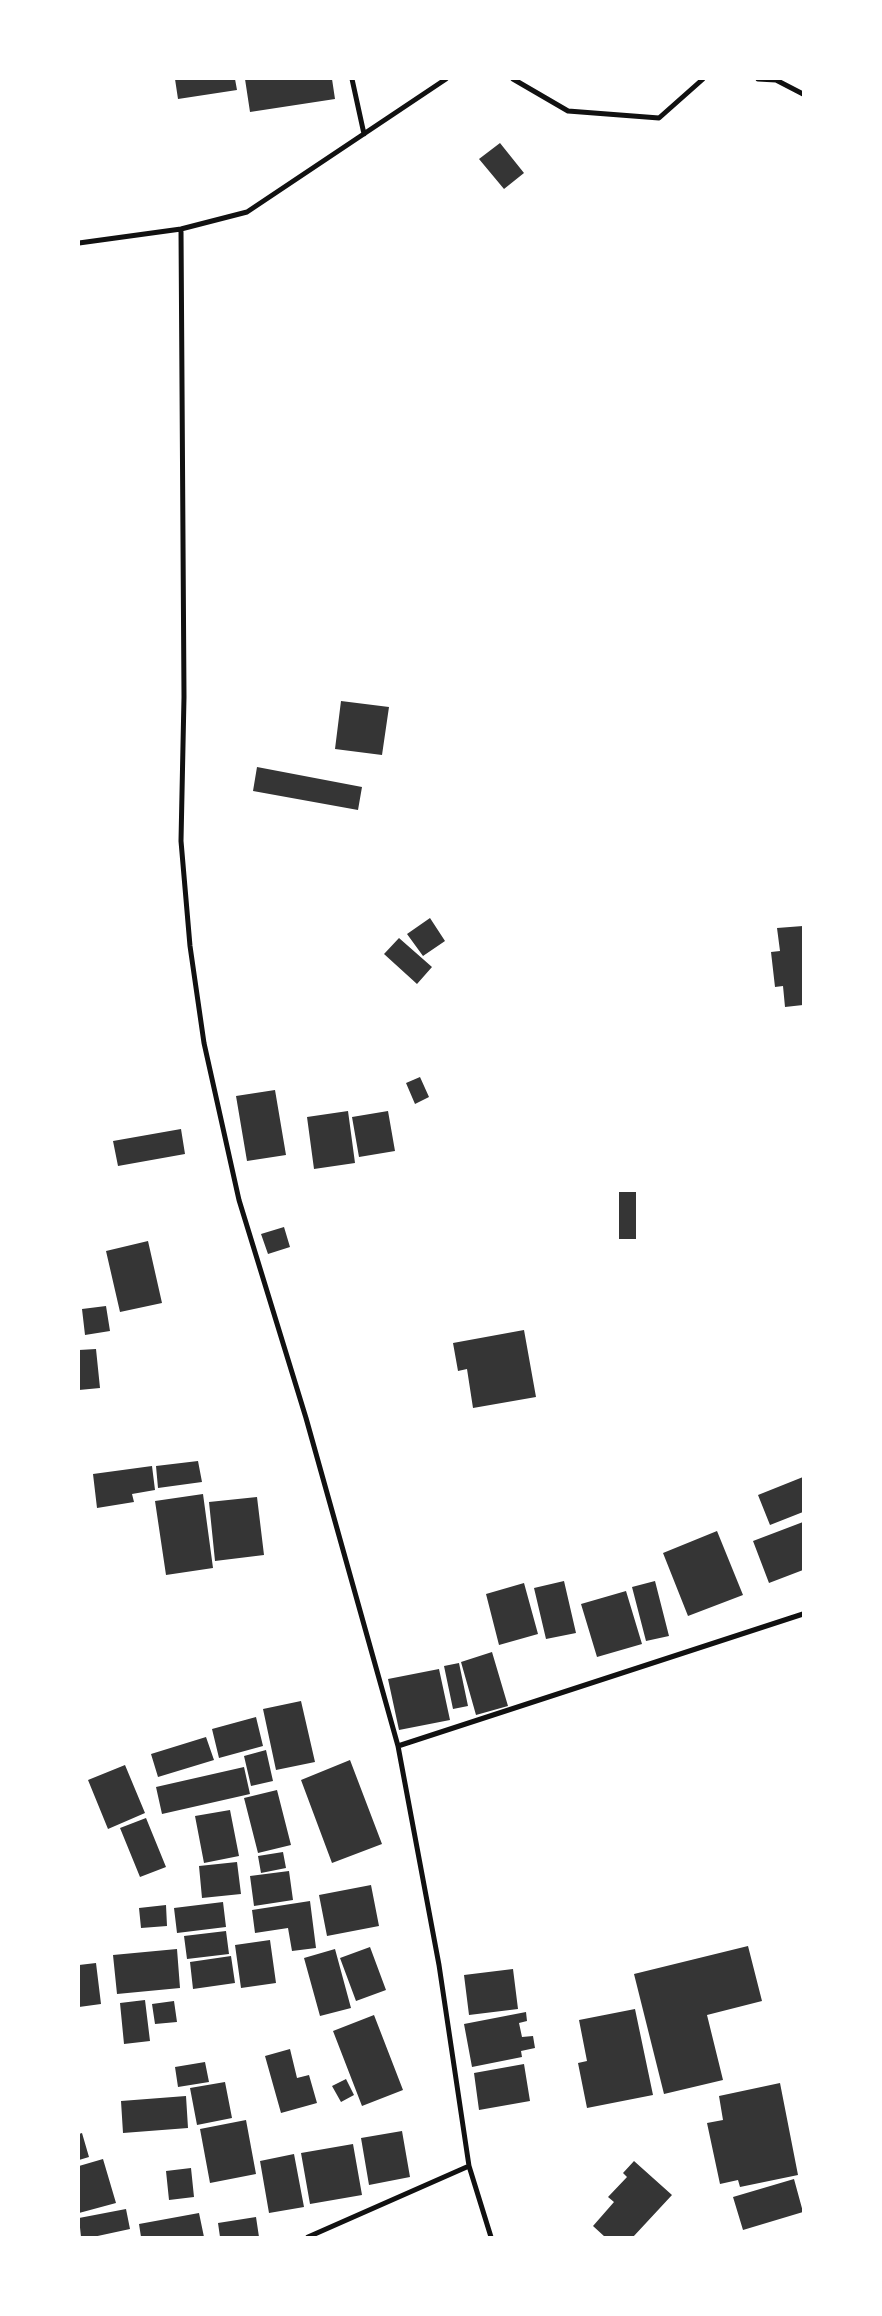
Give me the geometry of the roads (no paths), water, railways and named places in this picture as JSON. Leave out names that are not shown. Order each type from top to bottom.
[{"type":"street","points":[[352,79],[364,134]]},
{"type":"street","points":[[79,243],[181,229],[247,212],[446,79]]},
{"type":"street","points":[[513,79],[568,111],[659,118],[703,79]]},
{"type":"street","points":[[758,79],[776,80],[803,94]]},
{"type":"street","points":[[181,229],[184,687],[181,842],[190,946],[204,1043],[239,1200],[306,1418],[398,1746],[439,1965],[469,2166],[491,2237]]},
{"type":"street","points":[[398,1746],[803,1614]]},
{"type":"street","points":[[308,2237],[469,2166]]}]
